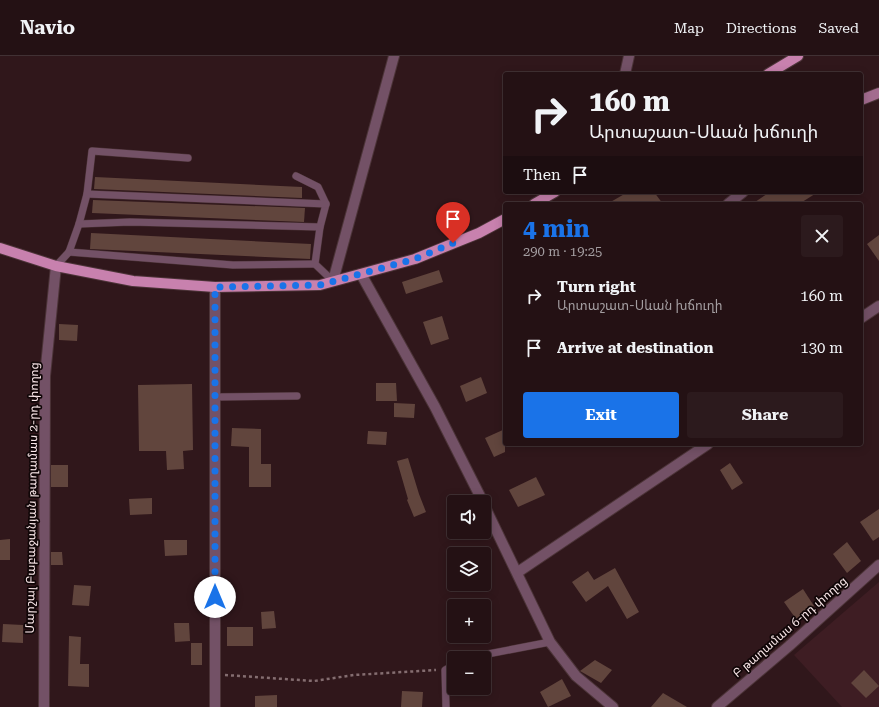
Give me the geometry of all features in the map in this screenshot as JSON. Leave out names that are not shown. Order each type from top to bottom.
[{"type":"main road","points":[[771,72],[798,56]]},
{"type":"main road","points":[[538,202],[552,194]]},
{"type":"main road","points":[[0,248],[56,266],[133,281],[215,287],[320,285],[415,259],[479,233],[503,220]]},
{"type":"street","points":[[333,282],[394,56]]},
{"type":"street","points":[[626,72],[630,56]]},
{"type":"street","points":[[863,99],[879,93]]},
{"type":"street","points":[[730,202],[740,194]]},
{"type":"street","name":"Մարշալ Բաբաջանյան թաղամաս 2-րդ փողոց","points":[[44,707],[45,376],[56,266]]},
{"type":"street","points":[[361,274],[435,407],[479,495]]},
{"type":"street","points":[[215,287],[215,707]]},
{"type":"street","points":[[863,317],[879,306]]},
{"type":"street","points":[[518,572],[705,446]]},
{"type":"street","points":[[491,519],[518,572],[550,642],[576,676],[614,707]]},
{"type":"street","name":"Բ թաղամաս 6-րդ փողոց","points":[[717,707],[789,646],[879,565]]},
{"type":"lane","points":[[56,266],[70,252],[79,224],[87,194],[92,150],[188,158]]},
{"type":"lane","points":[[296,176],[318,187],[326,204],[320,227],[316,264]]},
{"type":"lane","points":[[87,194],[326,204]]},
{"type":"lane","points":[[79,224],[130,222],[320,227]]},
{"type":"lane","points":[[70,252],[233,265],[316,264],[333,282]]},
{"type":"lane","points":[[215,397],[298,396]]},
{"type":"lane","points":[[491,653],[550,642]]},
{"type":"lane","points":[[445,670],[446,707]]},
{"type":"path","points":[[215,675],[314,681],[354,676],[445,670]]},
{"type":"shaded area","points":[[879,582],[879,707],[842,707],[794,655]]},
{"type":"building","points":[[95,177],[302,187],[302,198],[94,189]]},
{"type":"building","points":[[624,194],[656,194],[662,202],[610,202]]},
{"type":"building","points":[[767,194],[815,194],[802,202],[755,202]]},
{"type":"building","points":[[93,200],[305,208],[304,222],[92,213]]},
{"type":"building","points":[[91,233],[311,244],[310,259],[90,249]]},
{"type":"building","points":[[879,235],[879,261],[867,244]]},
{"type":"building","points":[[439,270],[443,282],[406,294],[402,282]]},
{"type":"building","points":[[442,316],[449,339],[431,345],[423,322]]},
{"type":"building","points":[[59,324],[78,325],[77,341],[59,340]]},
{"type":"building","points":[[481,377],[487,393],[466,402],[460,386]]},
{"type":"building","points":[[376,383],[396,383],[397,401],[376,401]]},
{"type":"building","points":[[192,384],[193,450],[183,451],[184,469],[167,470],[166,451],[139,451],[138,385]]},
{"type":"building","points":[[394,403],[415,404],[414,418],[394,417]]},
{"type":"building","points":[[232,428],[261,429],[261,464],[271,464],[271,487],[249,487],[249,447],[231,446]]},
{"type":"building","points":[[503,430],[503,446],[505,446],[505,452],[494,457],[485,438]]},
{"type":"building","points":[[368,431],[387,432],[386,445],[367,444]]},
{"type":"building","points":[[408,458],[426,512],[414,517],[407,500],[408,499],[397,461]]},
{"type":"building","points":[[730,463],[743,483],[732,490],[720,470]]},
{"type":"building","points":[[51,465],[68,465],[68,487],[51,487]]},
{"type":"building","points":[[536,477],[545,495],[518,507],[509,490]]},
{"type":"building","points":[[152,498],[152,514],[130,515],[129,499]]},
{"type":"building","points":[[879,509],[879,537],[873,541],[860,522]]},
{"type":"building","points":[[10,539],[10,560],[0,560],[0,540]]},
{"type":"building","points":[[164,540],[187,540],[187,555],[165,556]]},
{"type":"building","points":[[847,542],[861,561],[847,573],[833,554]]},
{"type":"building","points":[[51,552],[62,552],[63,565],[51,565]]},
{"type":"building","points":[[615,568],[639,612],[627,619],[608,586],[586,602],[572,582],[588,571],[594,580]]},
{"type":"building","points":[[74,585],[91,586],[89,606],[72,605]]},
{"type":"building","points":[[803,589],[814,606],[796,619],[784,602]]},
{"type":"building","points":[[274,611],[276,628],[262,629],[261,612]]},
{"type":"building","points":[[174,623],[189,623],[190,641],[175,642]]},
{"type":"building","points":[[3,624],[23,625],[23,643],[2,642]]},
{"type":"building","points":[[227,627],[253,627],[253,646],[227,646]]},
{"type":"building","points":[[69,636],[81,637],[80,664],[89,664],[89,687],[68,686]]},
{"type":"building","points":[[191,643],[202,643],[202,665],[191,665]]},
{"type":"building","points":[[595,660],[612,670],[601,683],[580,671]]},
{"type":"building","points":[[864,670],[879,686],[866,698],[851,683]]},
{"type":"building","points":[[562,679],[571,696],[548,707],[540,692]]},
{"type":"building","points":[[402,691],[423,692],[422,707],[401,707]]},
{"type":"building","points":[[663,693],[687,707],[651,707]]},
{"type":"building","points":[[277,695],[277,707],[255,707],[255,696]]},
{"type":"route","points":[[215,597],[215,287],[320,285],[415,259],[453,243]]}]
